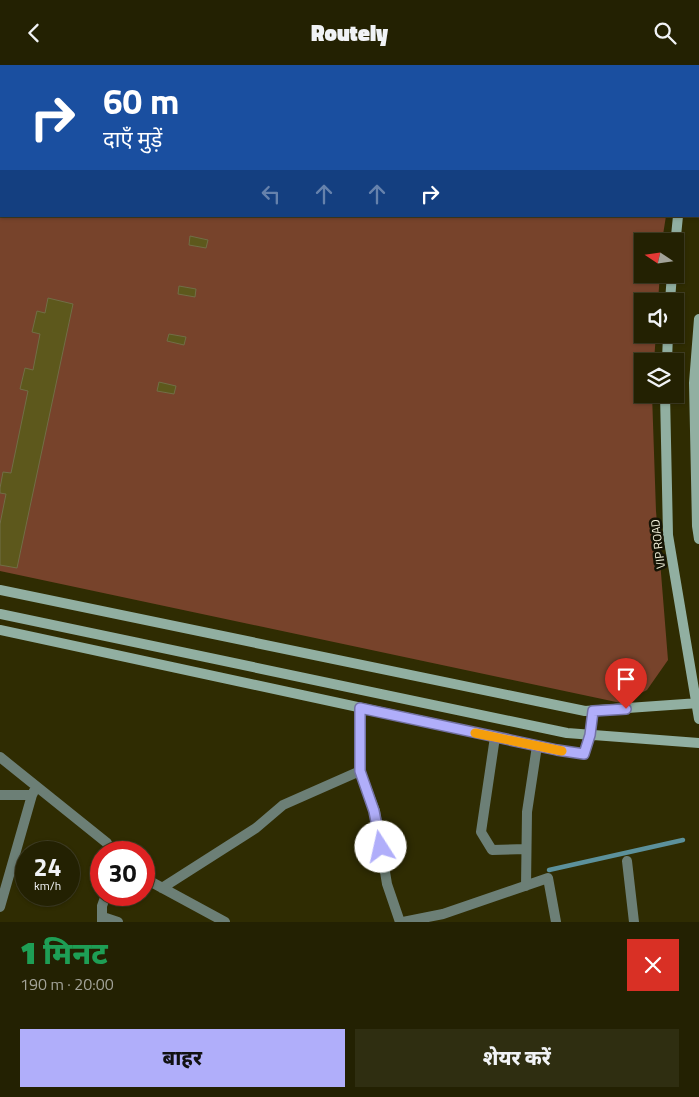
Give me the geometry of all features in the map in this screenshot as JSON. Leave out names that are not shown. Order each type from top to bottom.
[{"type":"street","points":[[676,233],[678,217]]},
{"type":"street","points":[[699,319],[694,383],[697,526],[699,539]]},
{"type":"street","name":"VIP ROAD","points":[[665,403],[668,535],[698,703],[699,719]]},
{"type":"street","points":[[0,590],[593,711],[698,703]]},
{"type":"street","points":[[0,614],[567,733],[699,743]]},
{"type":"street","points":[[0,630],[537,746],[584,754],[590,735],[593,711]]},
{"type":"street","points":[[360,708],[360,771],[374,811],[387,884],[402,922],[443,914],[548,878],[556,922]]},
{"type":"street","points":[[495,737],[481,832],[492,850],[526,849]]},
{"type":"street","points":[[526,886],[527,812],[537,746]]},
{"type":"street","points":[[0,757],[34,790],[103,841]]},
{"type":"street","points":[[162,888],[256,828],[283,805],[360,771]]},
{"type":"street","points":[[0,795],[34,790]]},
{"type":"street","points":[[0,907],[34,790]]},
{"type":"street","points":[[627,861],[634,922]]},
{"type":"street","points":[[155,884],[224,922]]},
{"type":"street","points":[[102,906],[102,919],[118,922]]},
{"type":"shaded area","points":[[0,217],[666,217],[663,233],[634,233],[634,283],[659,283],[659,293],[634,293],[634,343],[655,343],[655,353],[634,353],[634,403],[652,403],[656,511],[668,660],[647,690],[621,703],[0,571]]},
{"type":"building","points":[[190,236],[208,240],[206,248],[189,245]]},
{"type":"building","points":[[179,286],[196,289],[195,297],[178,294]]},
{"type":"building","points":[[48,298],[73,304],[17,568],[0,565],[0,524],[6,494],[0,493],[0,488],[3,472],[11,473],[28,391],[20,389],[25,368],[33,370],[40,334],[32,332],[37,311],[45,313]]},
{"type":"building","points":[[169,334],[186,337],[184,345],[167,341]]},
{"type":"building","points":[[159,382],[176,386],[174,394],[157,391]]},
{"type":"waterway","points":[[549,870],[683,840]]},
{"type":"slow traffic","points":[[475,733],[562,751]]},
{"type":"route","points":[[381,847],[374,811],[360,771],[360,708],[557,750],[584,754],[590,735],[593,711],[626,709]]}]
